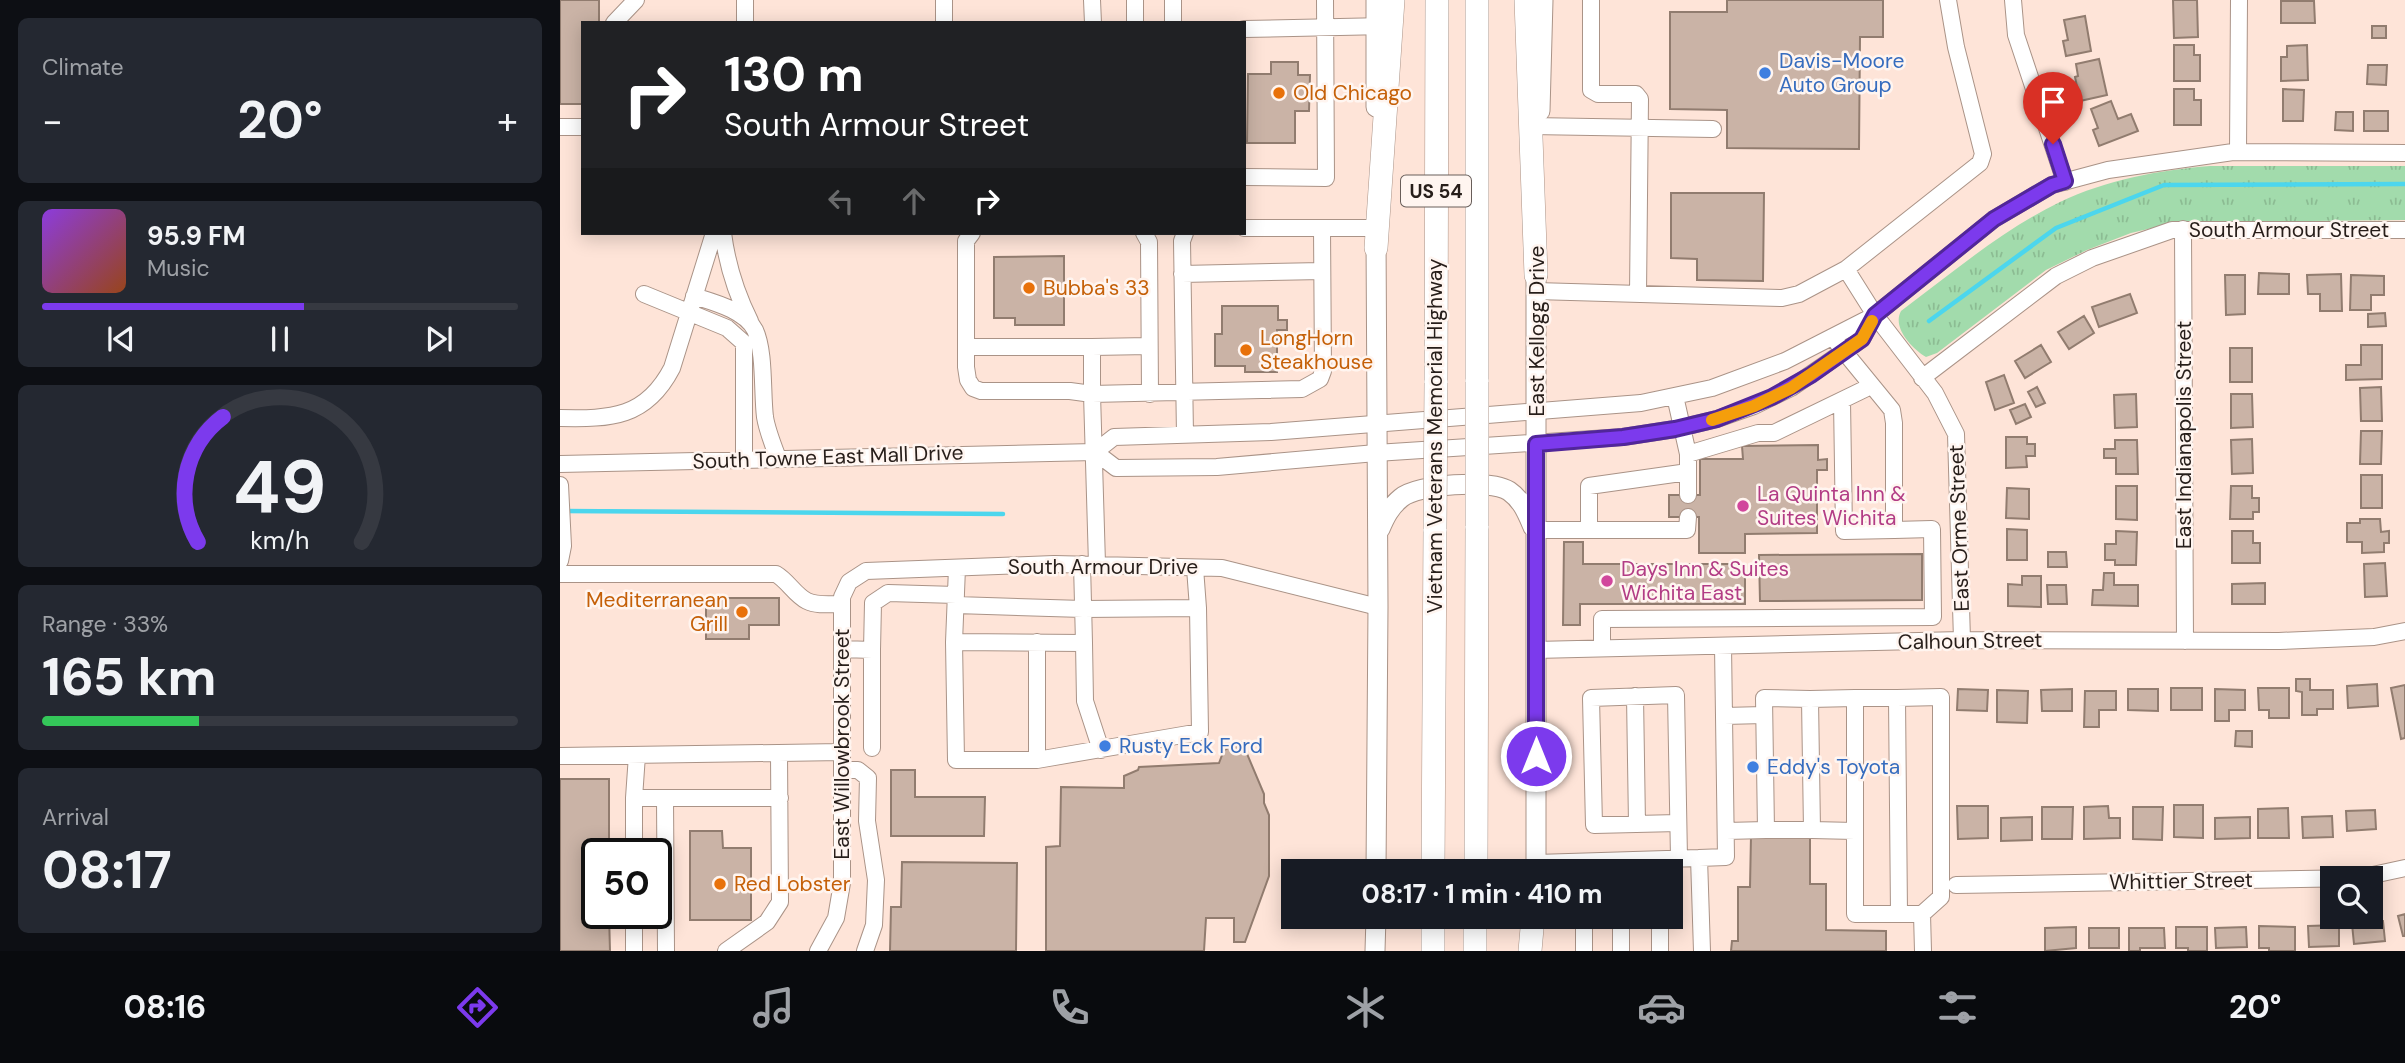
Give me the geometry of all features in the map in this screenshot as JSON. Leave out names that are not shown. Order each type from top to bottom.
[{"type":"highway","points":[[1376,238],[1384,27],[1393,0]]},
{"type":"highway","name":"Vietnam Veterans Memorial Highway","points":[[1433,859],[1437,0]]},
{"type":"highway","name":"Vietnam Veterans Memorial Highway","points":[[1476,859],[1477,0]]},
{"type":"highway","points":[[1526,0],[1535,126],[1536,283]]},
{"type":"highway","points":[[1433,929],[1433,951]]},
{"type":"highway","points":[[1475,929],[1475,951]]},
{"type":"highway","points":[[1530,951],[1533,929]]},
{"type":"main road","points":[[1376,0],[1384,27]]},
{"type":"main road","points":[[1535,126],[1543,0]]},
{"type":"main road","points":[[1376,238],[1376,859]]},
{"type":"main road","name":"East Kellogg Drive","points":[[1536,283],[1536,859]]},
{"type":"main road","points":[[1377,535],[1387,512],[1403,496],[1422,488],[1486,485],[1508,490],[1524,506],[1536,532]]},
{"type":"main road","points":[[1375,951],[1376,929]]},
{"type":"main road","points":[[1536,929],[1538,951]]},
{"type":"street","points":[[616,21],[636,0]]},
{"type":"street","points":[[745,0],[745,21]]},
{"type":"street","points":[[944,0],[944,21]]},
{"type":"street","points":[[1092,0],[1093,21]]},
{"type":"street","points":[[1135,0],[1135,21]]},
{"type":"street","points":[[1173,0],[1173,21]]},
{"type":"street","points":[[1246,177],[1326,178],[1325,0]]},
{"type":"street","points":[[1591,0],[1591,90],[1598,94],[1636,94],[1640,99],[1638,294]]},
{"type":"street","points":[[1536,283],[1638,294],[1783,298],[1799,294],[1846,269],[1980,163],[1983,154],[1956,47],[1948,0]]},
{"type":"street","points":[[2013,0],[2017,35],[2065,181]]},
{"type":"street","points":[[2238,152],[2239,0]]},
{"type":"street","points":[[1246,29],[1384,27]]},
{"type":"street","points":[[1535,126],[1713,129]]},
{"type":"street","points":[[560,127],[581,127]]},
{"type":"street","points":[[1376,423],[1641,403],[1712,388],[1785,360],[1875,315],[1994,219],[2052,185],[2065,181],[2108,170],[2238,152],[2405,153]]},
{"type":"street","points":[[1246,228],[1322,228],[1376,238]]},
{"type":"street","points":[[970,235],[966,241],[967,347],[968,380],[973,388],[982,391],[1150,394],[1302,389],[1320,379],[1323,371],[1322,228]]},
{"type":"street","name":"East Indianapolis Street","points":[[2183,229],[2185,641]]},
{"type":"street","name":"South Armour Street","points":[[1922,378],[2056,276],[2092,258],[2172,230],[2405,230]]},
{"type":"street","points":[[560,418],[624,414],[644,404],[662,387],[672,368],[712,235]]},
{"type":"street","points":[[723,235],[730,272],[755,329],[761,360],[765,419],[778,458]]},
{"type":"street","points":[[1145,235],[1149,242],[1150,394]]},
{"type":"street","points":[[1184,235],[1182,275],[1185,435]]},
{"type":"street","name":"East Orme Street","points":[[1846,269],[1875,315],[1935,393],[1956,434],[1962,640]]},
{"type":"street","points":[[1182,275],[1322,271]]},
{"type":"street","points":[[644,294],[727,328],[744,343],[744,459]]},
{"type":"street","points":[[694,296],[720,304],[743,317],[755,329]]},
{"type":"street","points":[[1376,453],[1623,437],[1682,428],[1717,419],[1754,406],[1791,388],[1862,339],[1875,315]]},
{"type":"street","points":[[1832,337],[1892,410],[1894,530]]},
{"type":"street","points":[[967,347],[1149,346]]},
{"type":"street","points":[[1092,347],[1095,452],[1090,564],[1083,610],[1085,701],[1101,750]]},
{"type":"street","points":[[1688,454],[1758,433],[1774,433],[1871,386]]},
{"type":"street","points":[[1675,396],[1688,454],[1688,495]]},
{"type":"street","points":[[1602,648],[1602,619],[1933,617],[1932,529],[1844,531],[1842,401]]},
{"type":"street","name":"South Towne East Mall Drive","points":[[560,464],[1095,452],[1114,437],[1272,432],[1376,423]]},
{"type":"street","name":"South Towne East Mall Drive","points":[[1095,452],[1116,468],[1217,467],[1376,453]]},
{"type":"street","points":[[1589,530],[1589,486],[1688,472]]},
{"type":"street","points":[[560,485],[563,546],[560,561]]},
{"type":"street","points":[[1536,532],[1687,530],[1688,517]]},
{"type":"street","name":"South Armour Drive","points":[[842,604],[842,597],[849,582],[866,571],[1090,564],[1222,568],[1378,607]]},
{"type":"street","points":[[957,568],[954,642],[956,760],[1037,760],[1200,732],[1195,568]]},
{"type":"street","points":[[560,574],[776,574],[786,580],[805,600],[842,604]]},
{"type":"street","points":[[872,748],[873,603],[888,593],[1083,610],[1198,608]]},
{"type":"street","name":"East Willowbrook Street","points":[[825,949],[836,918],[842,883],[842,604]]},
{"type":"street","points":[[1663,859],[1726,857],[1724,716],[1730,646],[1737,618]]},
{"type":"street","points":[[1898,618],[1899,642]]},
{"type":"street","name":"Calhoun Street","points":[[1535,650],[1962,640],[2319,639],[2374,637],[2405,631]]},
{"type":"street","points":[[954,642],[1084,643]]},
{"type":"street","points":[[1037,642],[1037,760]]},
{"type":"street","points":[[842,649],[872,650]]},
{"type":"street","points":[[1678,823],[1594,825],[1591,698],[1675,695],[1679,858]]},
{"type":"street","points":[[1635,696],[1637,824]]},
{"type":"street","points":[[1766,830],[1764,698],[1941,697],[1941,897],[1922,914],[1855,915],[1855,698]]},
{"type":"street","points":[[1897,698],[1899,914]]},
{"type":"street","points":[[1810,699],[1812,830]]},
{"type":"street","points":[[1724,716],[1764,715]]},
{"type":"street","points":[[560,756],[842,752]]},
{"type":"street","points":[[726,951],[766,922],[780,902],[779,753]]},
{"type":"street","points":[[634,838],[637,755]]},
{"type":"street","points":[[842,770],[858,770],[868,778],[871,844],[876,880],[874,925],[865,951]]},
{"type":"street","points":[[634,798],[780,798]]},
{"type":"street","points":[[665,798],[666,951]]},
{"type":"street","points":[[1726,831],[1855,831]]},
{"type":"street","points":[[842,852],[871,844]]},
{"type":"street","points":[[1699,858],[1702,951]]},
{"type":"street","name":"Whittier Street","points":[[1956,885],[2359,877],[2405,868]]},
{"type":"street","points":[[1922,914],[1923,951]]},
{"type":"street","points":[[634,929],[634,951]]},
{"type":"street","points":[[1584,929],[1584,951]]},
{"type":"street","points":[[1621,929],[1621,951]]},
{"type":"street","points":[[1660,929],[1660,951]]},
{"type":"green space","points":[[2210,166],[2405,166],[2405,220],[2207,222],[2165,225],[2131,233],[2046,270],[1937,353],[1926,357],[1904,337],[1899,324],[1901,311],[1978,253],[2039,213],[2078,194],[2114,182],[2152,173]]},
{"type":"building","points":[[560,0],[599,0],[599,21],[581,21],[581,104],[560,104]]},
{"type":"building","name":"Davis-Moore Auto Group","points":[[1727,0],[1883,0],[1883,37],[1860,37],[1859,149],[1727,148],[1727,110],[1670,109],[1670,12],[1727,12]]},
{"type":"building","points":[[2173,0],[2197,0],[2198,37],[2174,38]]},
{"type":"building","points":[[2281,1],[2314,1],[2315,23],[2281,23]]},
{"type":"building","points":[[2085,16],[2091,51],[2066,56],[2063,41],[2068,40],[2064,20]]},
{"type":"building","points":[[2372,26],[2386,26],[2386,38],[2372,38]]},
{"type":"building","points":[[2174,45],[2194,45],[2194,55],[2200,55],[2200,81],[2174,81]]},
{"type":"building","points":[[2307,45],[2308,80],[2281,81],[2281,57],[2287,57],[2287,46]]},
{"type":"building","points":[[2099,59],[2107,95],[2080,101],[2075,77],[2078,76],[2076,64]]},
{"type":"building","name":"Old Chicago","points":[[1271,62],[1298,62],[1298,75],[1310,75],[1309,111],[1295,111],[1295,143],[1247,143],[1248,74],[1271,74]]},
{"type":"building","points":[[2368,65],[2387,65],[2386,85],[2367,84]]},
{"type":"building","points":[[2174,89],[2194,89],[2194,100],[2201,100],[2201,125],[2174,125]]},
{"type":"building","points":[[2283,89],[2304,90],[2303,121],[2283,121]]},
{"type":"building","points":[[2111,101],[2118,119],[2131,114],[2138,131],[2099,146],[2093,130],[2098,128],[2091,109]]},
{"type":"building","points":[[2364,111],[2388,111],[2388,131],[2364,131]]},
{"type":"building","points":[[2336,112],[2353,112],[2353,131],[2335,130]]},
{"type":"building","points":[[1671,193],[1764,193],[1763,281],[1697,280],[1697,259],[1671,258]]},
{"type":"building","name":"Bubba's 33","points":[[1064,256],[1064,325],[1015,325],[1015,318],[994,318],[994,257]]},
{"type":"building","points":[[2259,273],[2289,274],[2289,294],[2258,294]]},
{"type":"building","points":[[2341,274],[2342,311],[2320,311],[2320,294],[2308,294],[2307,275]]},
{"type":"building","points":[[2225,275],[2245,275],[2245,314],[2226,315]]},
{"type":"building","points":[[2351,275],[2384,276],[2384,295],[2371,295],[2371,310],[2350,310]]},
{"type":"building","points":[[2130,294],[2137,313],[2099,327],[2092,307]]},
{"type":"building","name":"LongHorn Steakhouse","points":[[1222,306],[1278,306],[1278,320],[1287,320],[1287,330],[1277,330],[1277,372],[1245,372],[1245,366],[1215,366],[1215,334],[1222,334]]},
{"type":"building","points":[[2385,313],[2386,326],[2368,327],[2368,314]]},
{"type":"building","points":[[2084,316],[2094,333],[2069,349],[2058,332]]},
{"type":"building","points":[[2041,345],[2051,362],[2025,378],[2015,361]]},
{"type":"building","points":[[2361,345],[2382,345],[2382,379],[2346,380],[2346,365],[2361,365]]},
{"type":"building","points":[[2230,348],[2252,348],[2252,382],[2230,382]]},
{"type":"building","points":[[2004,375],[2014,403],[1995,410],[1986,382]]},
{"type":"building","points":[[2037,387],[2045,403],[2036,407],[2028,392]]},
{"type":"building","points":[[2381,387],[2382,421],[2361,421],[2360,388]]},
{"type":"building","points":[[2136,394],[2137,427],[2115,428],[2114,395]]},
{"type":"building","points":[[2231,394],[2252,394],[2253,427],[2231,428]]},
{"type":"building","points":[[2025,404],[2031,417],[2016,424],[2010,410]]},
{"type":"building","points":[[2361,431],[2382,431],[2381,464],[2360,464]]},
{"type":"building","points":[[2006,437],[2027,437],[2027,444],[2035,444],[2035,456],[2026,456],[2027,467],[2006,468]]},
{"type":"building","points":[[2252,439],[2253,473],[2232,474],[2231,440]]},
{"type":"building","points":[[2115,440],[2137,440],[2138,474],[2116,474],[2116,458],[2104,458],[2104,449],[2115,449]]},
{"type":"building","name":"La Quinta Inn & Suites Wichita","points":[[1818,445],[1818,460],[1827,459],[1827,470],[1817,470],[1817,533],[1745,534],[1745,553],[1699,553],[1699,517],[1669,517],[1669,495],[1700,495],[1700,459],[1743,459],[1742,446]]},
{"type":"building","points":[[2361,475],[2382,475],[2382,508],[2361,508]]},
{"type":"building","points":[[2116,486],[2137,486],[2137,520],[2116,519]]},
{"type":"building","points":[[2231,486],[2252,486],[2252,498],[2259,498],[2259,512],[2253,512],[2253,519],[2230,519]]},
{"type":"building","points":[[2007,488],[2029,489],[2029,519],[2006,518]]},
{"type":"building","points":[[2360,519],[2380,519],[2381,532],[2389,531],[2389,543],[2384,543],[2384,552],[2362,553],[2362,542],[2347,542],[2347,523],[2360,523]]},
{"type":"building","points":[[2007,529],[2027,530],[2027,560],[2007,560]]},
{"type":"building","points":[[2116,531],[2137,532],[2136,565],[2115,565],[2115,560],[2105,560],[2105,544],[2116,544]]},
{"type":"building","points":[[2232,531],[2253,531],[2253,543],[2260,543],[2260,563],[2232,563]]},
{"type":"building","points":[[1564,542],[1583,542],[1583,564],[1745,564],[1745,604],[1580,604],[1580,625],[1563,625]]},
{"type":"building","points":[[2048,552],[2066,552],[2067,567],[2048,567]]},
{"type":"building","points":[[1922,554],[1922,600],[1760,601],[1759,555]]},
{"type":"building","points":[[2385,563],[2387,596],[2365,597],[2364,564]]},
{"type":"building","points":[[2104,573],[2114,573],[2114,585],[2138,585],[2138,606],[2092,605],[2093,590],[2103,590]]},
{"type":"building","points":[[2022,576],[2041,576],[2041,607],[2008,606],[2008,584],[2022,585]]},
{"type":"building","points":[[2265,583],[2265,604],[2232,604],[2232,584]]},
{"type":"building","points":[[2047,585],[2066,585],[2067,604],[2048,604]]},
{"type":"building","name":"Mediterranean Grill","points":[[706,598],[779,598],[779,625],[749,625],[749,639],[706,639]]},
{"type":"building","points":[[2296,679],[2310,679],[2310,690],[2333,690],[2333,709],[2317,709],[2317,715],[2302,715],[2302,692],[2296,691]]},
{"type":"building","points":[[2377,684],[2378,706],[2348,708],[2347,686]]},
{"type":"building","points":[[2405,685],[2405,738],[2401,739],[2391,688]]},
{"type":"building","points":[[2171,688],[2202,688],[2202,710],[2171,710]]},
{"type":"building","points":[[2258,688],[2289,688],[2289,718],[2269,718],[2269,710],[2259,710]]},
{"type":"building","points":[[1958,689],[1988,690],[1987,711],[1957,710]]},
{"type":"building","points":[[2072,689],[2072,711],[2042,711],[2041,690]]},
{"type":"building","points":[[2128,689],[2158,689],[2158,711],[2128,710]]},
{"type":"building","points":[[2215,689],[2245,690],[2245,710],[2229,710],[2229,721],[2215,721]]},
{"type":"building","points":[[1997,690],[2028,691],[2027,723],[1997,722]]},
{"type":"building","points":[[2085,691],[2116,691],[2116,710],[2099,710],[2099,727],[2084,727]]},
{"type":"building","points":[[2236,731],[2252,731],[2252,747],[2235,746]]},
{"type":"building","points":[[1242,742],[1264,794],[1269,815],[1269,876],[1245,942],[1234,942],[1234,918],[1206,918],[1204,951],[1046,951],[1046,847],[1060,846],[1061,787],[1124,788],[1124,776],[1139,767],[1219,763],[1224,750]]},
{"type":"building","points":[[891,770],[915,770],[915,797],[985,797],[984,836],[891,836]]},
{"type":"building","points":[[560,779],[609,779],[609,838],[581,838],[581,929],[609,929],[610,951],[560,951]]},
{"type":"building","points":[[2174,805],[2203,805],[2203,838],[2174,837]]},
{"type":"building","points":[[1957,806],[1988,806],[1988,838],[1958,839]]},
{"type":"building","points":[[2108,806],[2109,818],[2120,818],[2120,838],[2084,839],[2084,807]]},
{"type":"building","points":[[2042,807],[2073,807],[2072,839],[2042,839]]},
{"type":"building","points":[[2133,807],[2163,807],[2162,840],[2133,839]]},
{"type":"building","points":[[2288,808],[2289,838],[2258,838],[2258,809]]},
{"type":"building","points":[[2375,810],[2376,829],[2347,831],[2346,811]]},
{"type":"building","points":[[2332,816],[2333,837],[2303,838],[2302,817]]},
{"type":"building","points":[[2032,817],[2032,840],[2001,841],[2001,818]]},
{"type":"building","points":[[2250,817],[2250,838],[2215,839],[2215,818]]},
{"type":"building","name":"Red Lobster","points":[[690,831],[722,831],[723,848],[751,848],[751,920],[690,920]]},
{"type":"building","points":[[1751,836],[1810,837],[1810,884],[1826,884],[1826,930],[1886,931],[1886,951],[1731,951],[1732,941],[1738,941],[1738,887],[1750,887]]},
{"type":"building","points":[[902,862],[1017,863],[1016,951],[890,951],[891,907],[901,907]]},
{"type":"building","points":[[2405,914],[2405,936],[2403,936],[2398,916]]},
{"type":"building","points":[[2383,921],[2385,941],[2354,944],[2352,929],[2383,929]]},
{"type":"building","points":[[2259,926],[2295,927],[2295,951],[2269,951],[2269,948],[2259,948]]},
{"type":"building","points":[[2308,926],[2339,929],[2339,946],[2309,947]]},
{"type":"building","points":[[2076,927],[2076,948],[2045,951],[2045,928]]},
{"type":"building","points":[[2176,927],[2207,927],[2207,951],[2176,948]]},
{"type":"building","points":[[2246,927],[2247,947],[2216,948],[2215,928]]},
{"type":"building","points":[[2089,928],[2119,928],[2119,948],[2089,948]]},
{"type":"building","points":[[2129,928],[2164,928],[2165,948],[2129,951]]},
{"type":"waterway","points":[[1929,321],[2056,228],[2164,185],[2405,184]]},
{"type":"waterway","points":[[564,511],[1003,514]]},
{"type":"slow traffic","points":[[1712,420],[1754,406],[1791,388],[1862,339],[1872,321]]},
{"type":"place","name":"Davis-Moore Auto Group","points":[[1765,73]]},
{"type":"place","name":"Old Chicago","points":[[1279,93]]},
{"type":"place","name":"Bubba's 33","points":[[1029,288]]},
{"type":"place","name":"LongHorn Steakhouse","points":[[1246,350]]},
{"type":"place","name":"La Quinta Inn & Suites Wichita","points":[[1743,506]]},
{"type":"place","name":"Days Inn & Suites Wichita East","points":[[1607,581]]},
{"type":"place","name":"Mediterranean Grill","points":[[742,612]]},
{"type":"place","name":"Rusty Eck Ford","points":[[1105,746]]},
{"type":"place","name":"Eddy's Toyota","points":[[1753,767]]},
{"type":"place","name":"Red Lobster","points":[[720,884]]},
{"type":"route","points":[[1536,756],[1536,444],[1623,437],[1675,429],[1717,419],[1754,406],[1791,388],[1862,339],[1875,315],[1994,219],[2052,185],[2065,181],[2053,144]]}]
